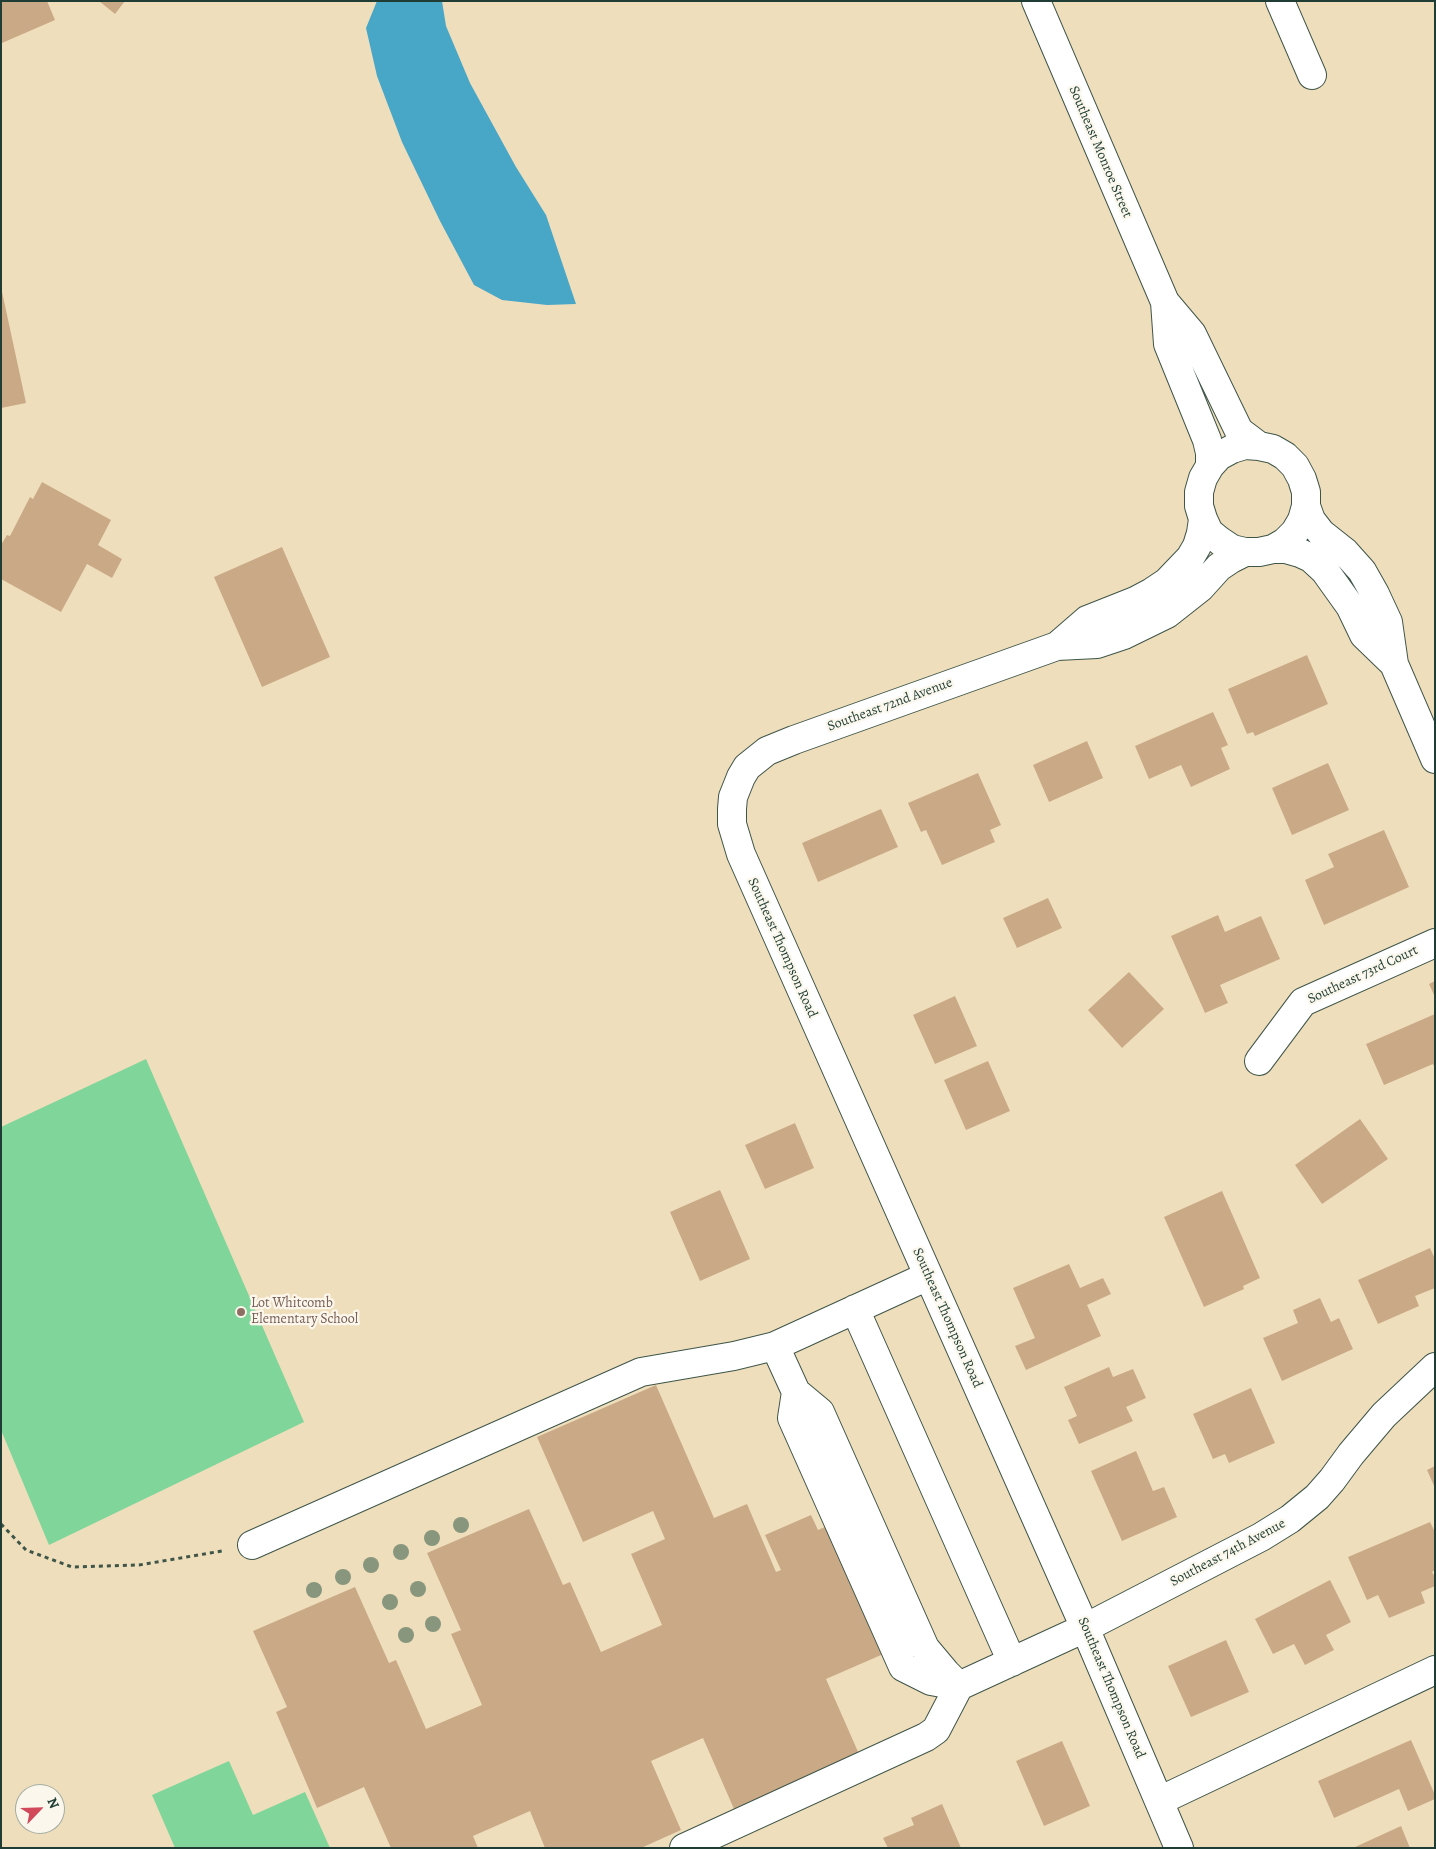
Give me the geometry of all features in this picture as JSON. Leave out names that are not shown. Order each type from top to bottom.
[{"type":"street","name":"Southeast Monroe Street","points":[[1036,1],[1165,302],[1192,334],[1239,431],[1260,446]]},
{"type":"street","points":[[1280,1],[1312,75]]},
{"type":"street","name":"Southeast Monroe Street","points":[[1165,302],[1168,344],[1208,440],[1210,466]]},
{"type":"street","points":[[1273,549],[1285,542],[1295,532],[1302,520],[1306,506],[1306,492],[1302,478],[1295,466],[1285,456],[1273,449],[1245,445],[1232,449],[1219,456],[1202,478],[1199,506],[1210,532],[1232,549],[1245,552],[1286,549],[1311,558],[1325,571],[1350,606],[1364,635],[1394,664]]},
{"type":"street","points":[[1306,506],[1311,520],[1321,533],[1345,552],[1362,571],[1375,594],[1388,622],[1394,664],[1435,759]]},
{"type":"street","name":"Southeast 72nd Avenue","points":[[1057,646],[1087,620],[1135,602],[1167,582],[1180,570],[1198,546],[1203,519]]},
{"type":"street","name":"Southeast 72nd Avenue","points":[[737,785],[747,767],[756,758],[782,744],[1057,646],[1097,644],[1151,623],[1180,605],[1219,568],[1245,552]]},
{"type":"street","name":"Southeast Thompson Road","points":[[737,785],[732,824],[741,854],[1085,1628],[1179,1848]]},
{"type":"street","name":"Southeast 73rd Court","points":[[1259,1061],[1303,1002],[1435,942]]},
{"type":"street","points":[[252,1545],[642,1372],[734,1356],[774,1346],[928,1276]]},
{"type":"street","points":[[855,1309],[1012,1662]]},
{"type":"street","points":[[684,1848],[926,1737],[936,1730],[959,1686],[925,1648],[820,1412],[796,1392],[774,1346]]},
{"type":"street","name":"Southeast 74th Avenue","points":[[959,1686],[1085,1628],[1261,1537],[1290,1519],[1322,1491],[1384,1415],[1435,1367]]},
{"type":"street","points":[[1159,1801],[1435,1670]]},
{"type":"path","points":[[1,1524],[26,1550],[72,1567],[139,1565],[252,1545]]},
{"type":"green space","points":[[146,1059],[304,1422],[49,1545],[1,1430],[1,1127]]},
{"type":"green space","points":[[229,1761],[253,1815],[305,1792],[330,1848],[175,1848],[152,1795]]},
{"type":"water","points":[[377,1],[442,1],[446,26],[470,83],[516,167],[546,215],[576,304],[547,305],[502,300],[474,285],[440,221],[402,142],[377,76],[366,28]]},
{"type":"building","points":[[1,1],[47,1],[55,20],[2,43]]},
{"type":"building","points":[[99,1],[125,1],[115,14]]},
{"type":"building","points":[[1,287],[26,403],[1,408]]},
{"type":"building","points":[[42,482],[111,520],[98,545],[122,559],[112,578],[87,564],[61,612],[1,579],[1,545],[7,535],[10,536],[30,497],[33,499]]},
{"type":"building","points":[[282,547],[330,657],[262,687],[214,577]]},
{"type":"building","points":[[1307,655],[1328,704],[1255,736],[1253,732],[1247,734],[1228,689]]},
{"type":"building","points":[[1213,712],[1228,745],[1221,748],[1230,769],[1191,787],[1181,765],[1149,779],[1135,746]]},
{"type":"building","points":[[1087,741],[1103,778],[1049,802],[1033,765]]},
{"type":"building","points":[[1328,763],[1349,810],[1292,835],[1272,788]]},
{"type":"building","points":[[978,773],[1001,825],[990,830],[995,842],[942,865],[926,830],[921,832],[908,803]]},
{"type":"building","points":[[881,809],[898,847],[818,882],[802,843]]},
{"type":"building","points":[[1384,830],[1409,887],[1324,925],[1305,880],[1334,867],[1328,854]]},
{"type":"building","points":[[1048,898],[1062,928],[1017,948],[1003,918]]},
{"type":"building","points":[[1218,915],[1225,932],[1261,916],[1280,959],[1220,985],[1228,1003],[1205,1013],[1171,936]]},
{"type":"building","points":[[1129,972],[1164,1009],[1122,1048],[1088,1010]]},
{"type":"building","points":[[1435,981],[1435,997],[1429,984]]},
{"type":"building","points":[[955,996],[977,1046],[935,1064],[913,1015]]},
{"type":"building","points":[[1435,1014],[1435,1068],[1433,1064],[1384,1085],[1366,1044]]},
{"type":"building","points":[[988,1061],[1010,1111],[966,1130],[944,1080]]},
{"type":"building","points":[[1360,1119],[1388,1159],[1322,1204],[1295,1165]]},
{"type":"building","points":[[795,1123],[814,1168],[765,1189],[745,1145]]},
{"type":"building","points":[[720,1190],[750,1259],[700,1281],[670,1212]]},
{"type":"building","points":[[1222,1191],[1260,1278],[1243,1286],[1244,1289],[1204,1307],[1164,1217]]},
{"type":"building","points":[[1430,1248],[1435,1259],[1435,1288],[1415,1296],[1419,1306],[1378,1324],[1358,1280]]},
{"type":"building","points":[[1069,1264],[1080,1288],[1103,1278],[1111,1294],[1087,1305],[1101,1336],[1026,1370],[1015,1346],[1035,1338],[1013,1288]]},
{"type":"building","points":[[1320,1298],[1331,1322],[1339,1318],[1353,1349],[1282,1381],[1263,1338],[1298,1323],[1293,1310]]},
{"type":"building","points":[[1109,1367],[1113,1377],[1133,1369],[1146,1398],[1126,1407],[1133,1421],[1079,1444],[1068,1420],[1077,1416],[1064,1387]]},
{"type":"building","points":[[656,1385],[714,1518],[747,1504],[776,1572],[781,1570],[765,1535],[811,1515],[818,1530],[832,1524],[888,1652],[826,1679],[859,1754],[734,1809],[703,1738],[651,1761],[681,1830],[641,1848],[545,1848],[530,1811],[473,1836],[478,1848],[391,1848],[364,1787],[317,1808],[276,1712],[287,1707],[253,1631],[355,1587],[389,1663],[396,1660],[426,1729],[482,1705],[451,1634],[461,1630],[427,1553],[529,1509],[563,1585],[570,1582],[601,1652],[662,1625],[631,1554],[665,1539],[653,1511],[583,1542],[537,1437]]},
{"type":"building","points":[[1251,1388],[1275,1443],[1229,1463],[1225,1454],[1213,1459],[1193,1414]]},
{"type":"building","points":[[1136,1451],[1153,1491],[1164,1487],[1177,1517],[1122,1541],[1091,1471]]},
{"type":"building","points":[[1435,1466],[1435,1488],[1427,1470]]},
{"type":"building","points":[[1430,1522],[1435,1532],[1435,1570],[1432,1572],[1435,1577],[1435,1586],[1421,1592],[1425,1603],[1389,1618],[1378,1595],[1367,1600],[1348,1557]]},
{"type":"building","points":[[1330,1580],[1351,1622],[1326,1635],[1334,1650],[1305,1665],[1294,1644],[1273,1654],[1255,1619]]},
{"type":"building","points":[[1226,1640],[1249,1692],[1191,1717],[1168,1666]]},
{"type":"building","points":[[1411,1740],[1435,1795],[1435,1799],[1408,1811],[1399,1789],[1334,1818],[1318,1781]]},
{"type":"building","points":[[1062,1741],[1090,1806],[1044,1826],[1016,1761]]},
{"type":"building","points":[[942,1804],[961,1848],[888,1848],[883,1838],[914,1825],[911,1818]]},
{"type":"building","points":[[1401,1826],[1410,1848],[1353,1848]]},
{"type":"place","name":"Lot Whitcomb Elementary School","points":[[241,1312]]}]
